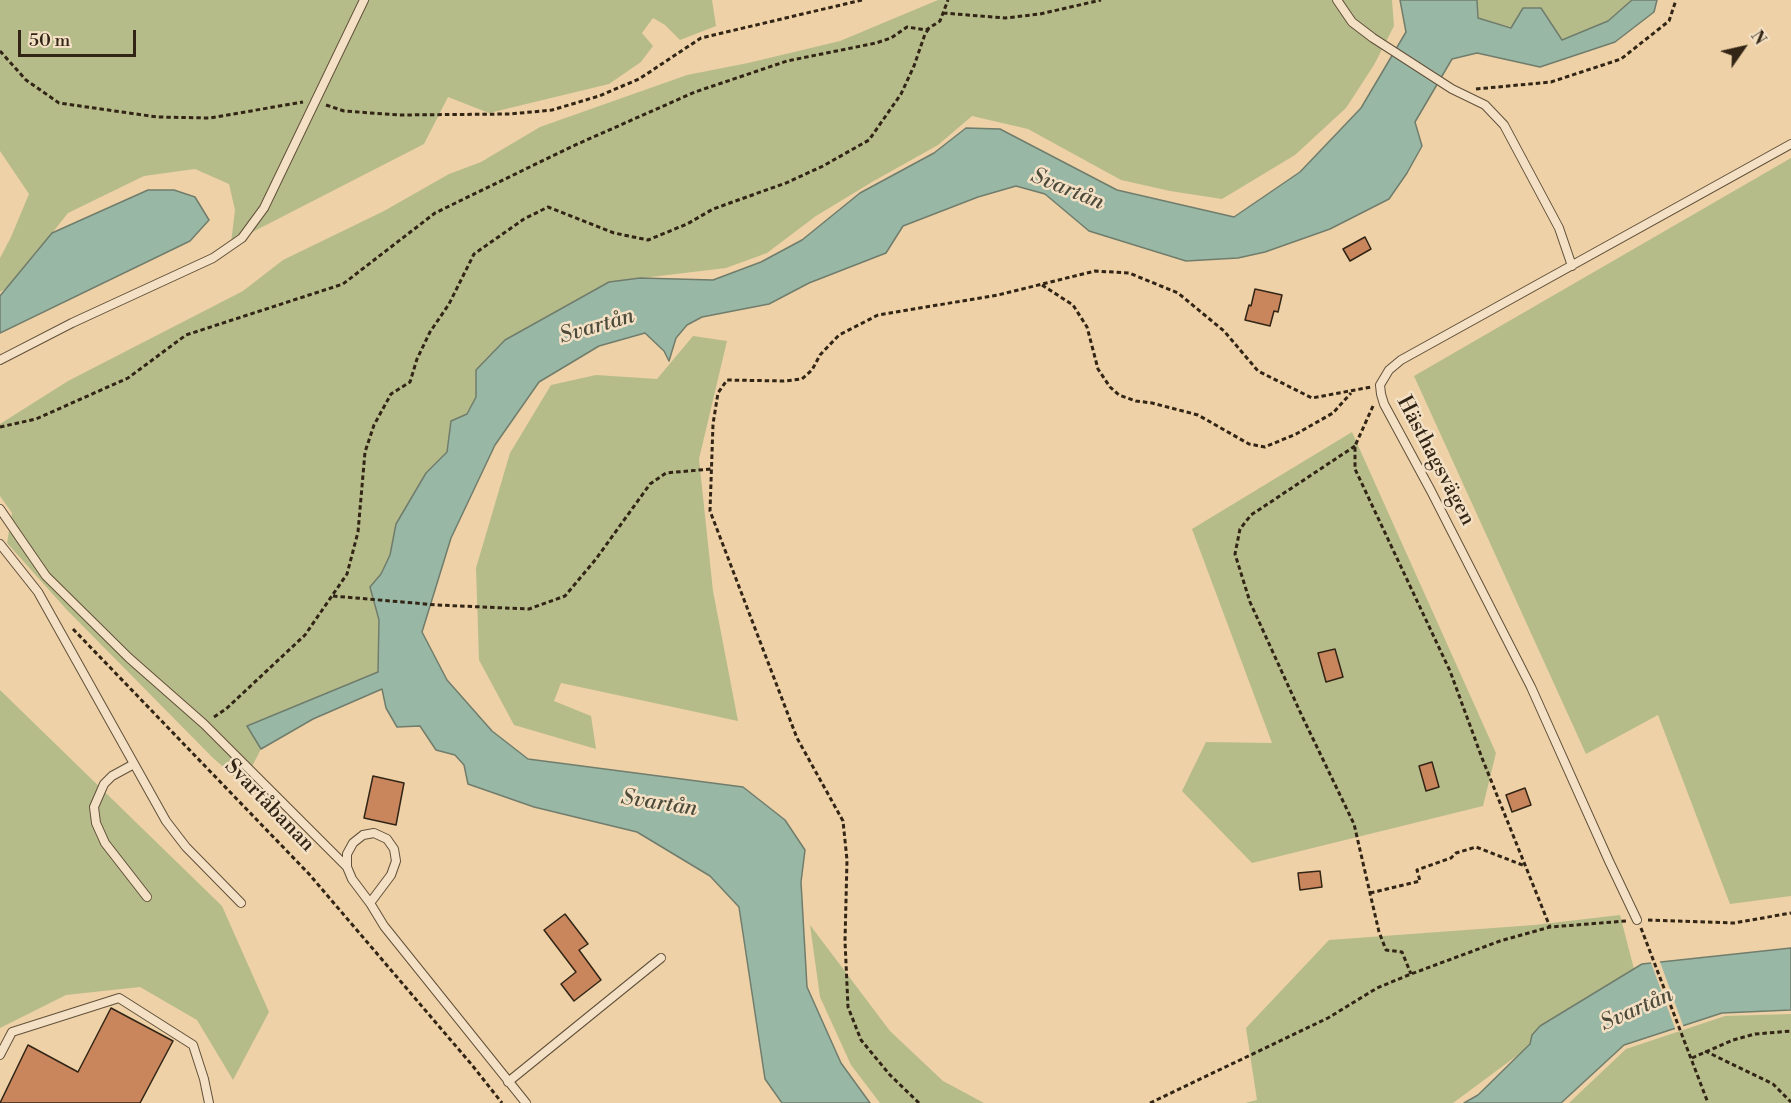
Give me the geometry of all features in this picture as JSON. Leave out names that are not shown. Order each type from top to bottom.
[{"type":"lane","points":[[0,360],[72,323],[213,258],[242,238],[264,208],[364,0]]},
{"type":"lane","points":[[1337,0],[1352,22],[1379,43],[1448,86],[1485,105],[1504,125],[1559,228],[1569,251],[1572,266]]},
{"type":"lane","name":"Hästhagsvägen","points":[[1637,920],[1531,687],[1384,404],[1380,385],[1389,370],[1401,360],[1791,144]]},
{"type":"lane","points":[[0,509],[46,576],[129,658],[204,724],[347,867],[352,879],[384,926],[526,1103]]},
{"type":"lane","points":[[0,544],[38,592],[166,821],[186,848],[241,903]]},
{"type":"lane","points":[[134,764],[112,776],[104,784],[94,807],[96,823],[105,843],[147,897]]},
{"type":"lane","points":[[347,867],[347,854],[353,843],[363,835],[374,833],[387,839],[394,849],[396,861],[391,875],[370,903]]},
{"type":"lane","points":[[508,1082],[662,958]]},
{"type":"lane","points":[[0,1056],[12,1032],[119,998],[193,1045],[209,1103]]},
{"type":"path","points":[[0,51],[27,80],[59,103],[157,117],[210,118],[316,100],[344,111],[399,115],[510,114],[552,110],[599,96],[639,79],[701,38],[862,0]]},
{"type":"path","points":[[0,427],[36,419],[128,378],[186,335],[343,284],[435,213],[573,146],[695,92],[787,61],[860,47],[891,38],[907,27],[926,30],[940,21],[948,0]]},
{"type":"path","points":[[943,13],[1005,18],[1040,14],[1101,0]]},
{"type":"path","points":[[1464,94],[1481,87],[1551,82],[1621,58],[1669,21],[1676,0]]},
{"type":"path","points":[[204,724],[226,709],[305,635],[347,574],[358,532],[365,453],[374,424],[391,394],[410,382],[421,350],[449,304],[474,254],[524,219],[548,207],[614,233],[648,240],[687,224],[713,209],[786,183],[823,166],[868,140],[902,94],[925,34],[930,27]]},
{"type":"path","points":[[919,1103],[890,1075],[861,1040],[848,1007],[845,929],[847,860],[843,821],[797,738],[727,561],[710,511],[714,424],[718,393],[727,380],[802,379],[812,370],[820,355],[839,335],[878,315],[998,295],[1095,271],[1129,273],[1178,293],[1224,331],[1258,371],[1312,398],[1380,385]]},
{"type":"path","points":[[1042,285],[1073,305],[1087,327],[1098,369],[1110,387],[1119,395],[1198,415],[1249,444],[1265,447],[1296,435],[1333,413],[1352,392]]},
{"type":"path","points":[[1380,385],[1372,411],[1355,446],[1355,469],[1450,671],[1482,758],[1550,927]]},
{"type":"path","points":[[1355,446],[1251,515],[1239,529],[1235,554],[1250,602],[1306,726],[1354,824],[1379,932],[1386,950],[1402,951],[1411,974]]},
{"type":"path","points":[[333,596],[437,605],[529,609],[565,596],[596,559],[650,484],[666,473],[711,469]]},
{"type":"path","name":"Svartåbanan","points":[[66,622],[309,874],[502,1103]]},
{"type":"path","points":[[1370,893],[1420,881],[1417,870],[1476,847],[1525,866]]},
{"type":"path","points":[[1150,1103],[1328,1018],[1377,988],[1500,941],[1550,927],[1637,920],[1734,923],[1791,913]]},
{"type":"path","points":[[1637,920],[1708,1103]]},
{"type":"path","points":[[1692,1058],[1705,1051],[1755,1034],[1791,1031]]},
{"type":"path","points":[[1705,1051],[1773,1084],[1791,1102]]},
{"type":"green space","points":[[0,0],[712,0],[716,26],[680,40],[665,25],[653,18],[642,33],[653,46],[641,62],[609,84],[489,113],[448,97],[424,144],[231,243],[235,210],[229,184],[195,169],[144,176],[68,213],[10,286],[0,292],[0,258],[29,194],[0,151]]},
{"type":"green space","points":[[938,0],[1392,0],[1394,26],[1374,65],[1346,108],[1295,155],[1222,199],[1121,180],[1028,129],[972,116],[938,145],[816,216],[767,253],[726,268],[609,282],[505,340],[476,370],[476,397],[467,414],[451,421],[447,452],[426,473],[396,524],[390,555],[381,574],[370,587],[379,620],[378,672],[248,726],[261,749],[243,784],[213,758],[67,610],[7,543],[12,513],[0,496],[0,424],[68,381],[243,291],[283,260],[384,211],[449,174],[481,162],[540,127],[687,75],[840,41]]},
{"type":"green space","points":[[1477,0],[1632,0],[1608,21],[1562,40],[1477,18]]},
{"type":"green space","points":[[1791,158],[1791,896],[1730,904],[1658,715],[1586,754],[1414,376]]},
{"type":"green space","points":[[693,336],[727,341],[699,459],[713,591],[738,721],[561,683],[554,701],[591,716],[596,749],[514,725],[479,660],[476,568],[510,453],[551,385],[596,375],[657,379]]},
{"type":"green space","points":[[1352,432],[1496,753],[1483,806],[1252,863],[1182,791],[1206,742],[1272,743],[1192,529]]},
{"type":"green space","points":[[0,690],[222,906],[269,1012],[233,1080],[197,1020],[140,987],[66,995],[0,1028]]},
{"type":"green space","points":[[1620,915],[1634,969],[1453,1103],[1245,1103],[1257,1100],[1246,1028],[1329,940],[1534,925]]},
{"type":"green space","points":[[810,925],[890,1031],[943,1081],[984,1103],[880,1103],[851,1065],[820,997]]},
{"type":"green space","points":[[1791,1014],[1791,1103],[1569,1103],[1626,1049],[1725,1016]]},
{"type":"water","name":"Svartån","points":[[1400,0],[1477,0],[1478,18],[1511,28],[1523,8],[1541,8],[1562,40],[1608,21],[1632,0],[1657,0],[1654,12],[1615,42],[1540,67],[1477,53],[1452,59],[1415,122],[1422,146],[1389,199],[1330,229],[1265,252],[1238,258],[1186,261],[1089,231],[1045,194],[1016,186],[978,197],[903,226],[886,253],[809,283],[769,304],[702,317],[687,325],[676,338],[669,361],[664,351],[645,333],[599,346],[539,382],[495,445],[451,538],[422,632],[447,680],[492,731],[528,759],[743,787],[785,820],[805,850],[801,882],[807,987],[841,1063],[870,1103],[782,1103],[765,1079],[739,907],[710,876],[637,832],[534,807],[468,784],[464,765],[455,755],[436,750],[420,726],[397,727],[386,708],[382,689],[313,719],[261,749],[247,726],[378,672],[379,620],[370,587],[381,574],[390,555],[396,524],[426,473],[447,452],[451,421],[467,414],[476,397],[476,370],[505,340],[609,282],[640,278],[713,280],[761,262],[802,240],[860,193],[934,153],[966,128],[1000,129],[1117,190],[1234,217],[1300,172],[1361,108],[1406,32]]},
{"type":"water","points":[[148,190],[174,190],[195,197],[209,220],[190,241],[0,333],[0,296],[52,233]]},
{"type":"water","name":"Svartån","points":[[1791,948],[1791,1010],[1722,1013],[1624,1045],[1561,1103],[1464,1103],[1478,1095],[1530,1044],[1532,1035],[1540,1026],[1642,964]]},
{"type":"pier","points":[[1659,959],[1684,1028],[1676,1031],[1650,960]]},
{"type":"building","points":[[1365,237],[1371,249],[1350,261],[1343,249]]},
{"type":"building","points":[[1255,289],[1282,295],[1278,312],[1274,311],[1270,326],[1245,320]]},
{"type":"building","points":[[1335,649],[1343,677],[1326,682],[1318,653]]},
{"type":"building","points":[[1432,762],[1439,787],[1426,791],[1419,766]]},
{"type":"building","points":[[373,776],[404,783],[396,825],[364,818]]},
{"type":"building","points":[[1525,788],[1531,805],[1512,812],[1506,795]]},
{"type":"building","points":[[1320,871],[1322,887],[1300,890],[1298,873]]},
{"type":"building","points":[[565,914],[588,944],[579,950],[601,980],[574,1001],[561,984],[576,972],[544,930]]},
{"type":"building","points":[[111,1008],[173,1041],[140,1103],[0,1103],[28,1045],[78,1072]]}]
